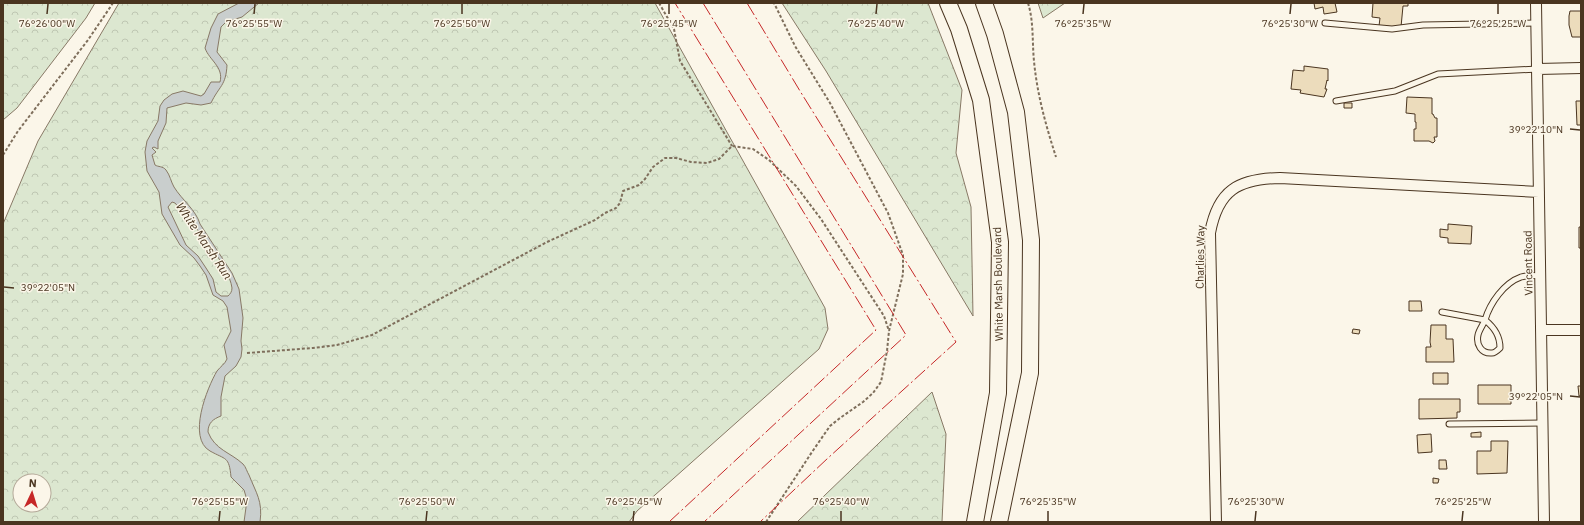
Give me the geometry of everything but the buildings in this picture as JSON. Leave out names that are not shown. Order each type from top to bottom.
[{"type":"main road","name":"White Marsh Boulevard","points":[[948,3],[959,29],[981,100],[1000,242],[998,393],[975,522]]},
{"type":"main road","points":[[984,3],[995,34],[1016,112],[1031,240],[1030,374],[999,522]]},
{"type":"street","name":"Vincent Road","points":[[1536,3],[1544,522]]},
{"type":"street","points":[[1538,69],[1581,68]]},
{"type":"street","name":"Charlies Way","points":[[1216,522],[1210,233],[1213,219],[1220,202],[1230,191],[1242,183],[1260,178],[1280,178],[1540,192]]},
{"type":"street","points":[[1542,330],[1581,330]]},
{"type":"lane","points":[[1325,23],[1392,29],[1423,25],[1537,23]]},
{"type":"lane","points":[[1336,101],[1395,91],[1438,74],[1538,69]]},
{"type":"lane","points":[[1442,312],[1485,320],[1499,335],[1500,348],[1492,353],[1483,352],[1479,348],[1478,334],[1485,320],[1492,304],[1505,288],[1522,277],[1541,276]]},
{"type":"lane","points":[[1449,424],[1543,423]]},
{"type":"path","points":[[3,156],[18,131],[88,40],[113,3]]},
{"type":"path","points":[[658,3],[674,29],[680,61],[732,146]]},
{"type":"path","points":[[766,522],[830,426],[873,394],[881,382],[889,331],[903,274],[903,256],[888,213],[830,103],[795,46],[774,3]]},
{"type":"path","points":[[1028,3],[1031,13],[1034,62],[1046,128],[1056,157]]},
{"type":"path","points":[[732,146],[753,149],[769,160],[796,186],[821,219],[884,316],[889,331]]},
{"type":"path","points":[[246,352],[337,345],[372,335],[547,242],[595,220],[616,208],[620,203],[623,191],[639,185],[653,167],[665,158],[676,158],[691,162],[707,163],[719,159],[732,146]]},
{"type":"green space","points":[[3,3],[95,3],[86,18],[17,108],[3,120]]},
{"type":"green space","points":[[119,3],[655,3],[825,308],[828,329],[819,349],[637,511],[629,522],[3,522],[3,224],[38,141]]},
{"type":"green space","points":[[782,3],[928,3],[962,90],[956,153],[971,207],[973,316],[826,71]]},
{"type":"green space","points":[[1038,3],[1065,3],[1043,18]]},
{"type":"green space","points":[[932,392],[946,434],[942,522],[797,522]]},
{"type":"shaded area","name":"White Marsh Run","points":[[239,3],[259,3],[242,17],[226,22],[221,27],[217,52],[227,65],[224,82],[211,103],[201,105],[186,103],[167,108],[166,123],[158,141],[158,149],[154,147],[152,148],[156,152],[152,155],[155,165],[166,170],[177,192],[195,214],[232,273],[239,289],[243,318],[241,357],[236,366],[225,376],[221,397],[221,416],[212,422],[209,426],[208,432],[219,447],[238,460],[245,467],[260,503],[260,522],[244,522],[247,500],[244,490],[231,477],[228,462],[203,445],[200,435],[199,424],[204,400],[217,371],[227,359],[224,345],[231,331],[227,307],[223,301],[213,295],[206,275],[194,258],[180,245],[162,214],[159,192],[147,171],[145,152],[147,141],[158,121],[160,106],[164,100],[172,94],[183,91],[201,96],[204,94],[211,82],[220,82],[220,72],[205,48],[211,28],[218,14]],"holes":[[[172,202],[175,203],[199,232],[224,267],[232,288],[228,296],[221,296],[216,292],[213,279],[206,268],[198,256],[186,245],[168,207]]]},
{"type":"power","points":[[669,522],[876,330],[675,3]]},
{"type":"power","points":[[703,3],[906,335],[704,522]]},
{"type":"power","points":[[747,3],[956,342],[760,522]]}]
